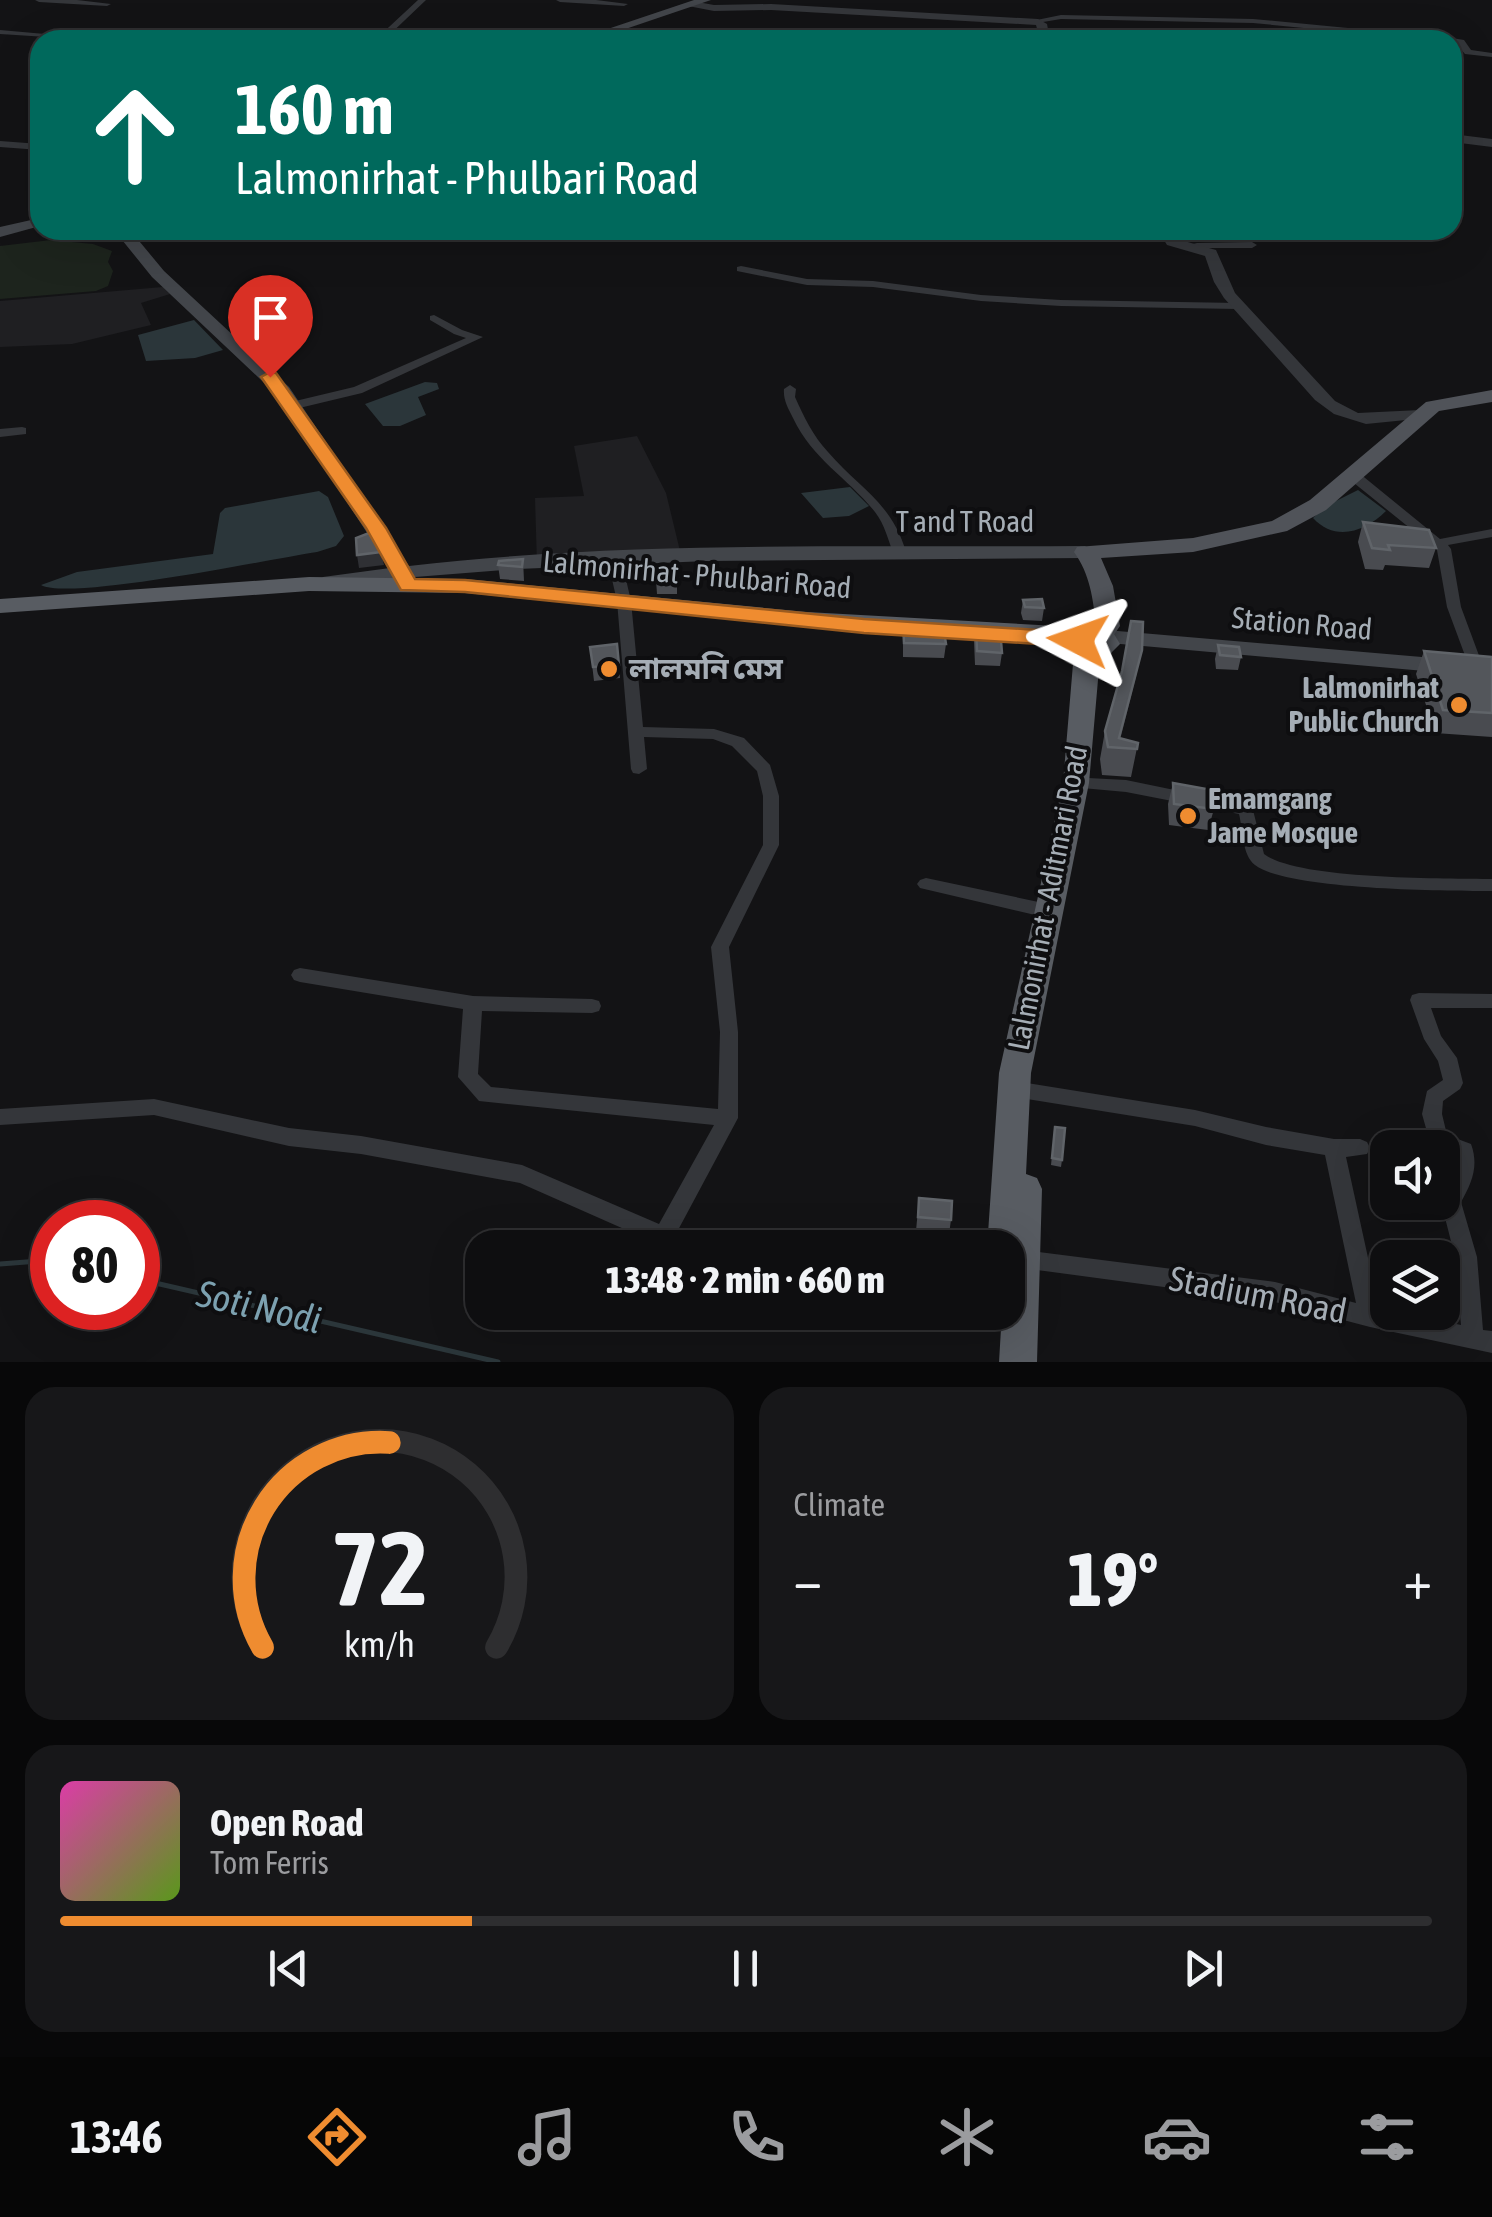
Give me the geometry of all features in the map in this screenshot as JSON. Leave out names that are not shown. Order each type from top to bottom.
[{"type":"highway","name":"Lalmonirhat - Phulbari Road","points":[[0,606],[405,579],[807,620],[1095,641]]},
{"type":"highway","points":[[1016,1230],[1027,1091],[1038,1015],[1088,784],[1101,656],[1095,641]]},
{"type":"highway","name":"Lalmonirhat - Aditmari Road","points":[[1014,1230],[1014,1072],[1076,783],[1088,656],[1095,641]]},
{"type":"highway","points":[[1002,1362],[1003,1330]]},
{"type":"highway","points":[[1017,1330],[1018,1362]]},
{"type":"main road","points":[[612,30],[698,2]]},
{"type":"main road","points":[[0,232],[30,224]]},
{"type":"main road","points":[[131,240],[158,274],[254,367],[270,377],[376,528],[405,579]]},
{"type":"main road","points":[[1420,415],[1432,406],[1492,396]]},
{"type":"main road","name":"T and T Road","points":[[405,579],[614,558],[769,551],[1085,552],[1192,545],[1279,526],[1318,504],[1420,415]]},
{"type":"main road","points":[[1085,552],[1092,559],[1102,589],[1108,626],[1095,641]]},
{"type":"main road","name":"Station Road","points":[[1095,641],[1484,670]]},
{"type":"street","points":[[39,0],[107,4]]},
{"type":"street","points":[[390,30],[422,0]]},
{"type":"street","points":[[560,0],[624,4]]},
{"type":"street","points":[[698,2],[714,8],[757,6],[1031,22],[1042,24],[1043,30]]},
{"type":"street","points":[[1031,22],[1061,17],[1253,21],[1347,30]]},
{"type":"street","points":[[0,32],[30,35]]},
{"type":"street","points":[[1462,43],[1468,52],[1492,55]]},
{"type":"street","points":[[1462,139],[1492,143]]},
{"type":"street","points":[[0,144],[30,146]]},
{"type":"street","points":[[1171,240],[1196,246],[1252,245]]},
{"type":"street","points":[[1196,246],[1212,252],[1223,286],[1238,306],[1309,385],[1336,409],[1353,418],[1420,415]]},
{"type":"street","points":[[740,270],[807,282],[874,284],[997,299],[1238,306]]},
{"type":"street","points":[[292,406],[358,390],[477,337],[458,332],[434,318]]},
{"type":"street","points":[[790,389],[789,397],[812,442],[877,503],[892,526],[900,552]]},
{"type":"street","points":[[0,433],[22,431]]},
{"type":"street","points":[[1354,476],[1423,534],[1440,543],[1492,533]]},
{"type":"street","points":[[1440,543],[1454,607],[1484,670]]},
{"type":"street","points":[[614,558],[624,601],[639,768]]},
{"type":"street","points":[[636,732],[714,734],[738,742],[764,769],[772,796],[771,844],[720,948],[729,1032],[728,1118],[667,1230]]},
{"type":"street","points":[[1088,784],[1126,786],[1246,810],[1256,854],[1261,861],[1276,866],[1330,878],[1492,884]]},
{"type":"street","points":[[926,884],[1048,911]]},
{"type":"street","points":[[300,976],[472,1002],[592,1006]]},
{"type":"street","points":[[1482,1340],[1452,1202],[1464,1177],[1464,1150],[1438,1140],[1432,1114],[1434,1098],[1453,1083],[1447,1058],[1433,1039],[1419,1000],[1492,1001]]},
{"type":"street","points":[[472,1002],[468,1077],[486,1094],[728,1118]]},
{"type":"street","points":[[1027,1091],[1195,1118],[1216,1126],[1334,1148],[1360,1148]]},
{"type":"street","points":[[0,1117],[154,1106],[289,1137],[361,1145],[522,1174],[650,1230]]},
{"type":"street","points":[[1334,1148],[1370,1317]]},
{"type":"street","name":"Stadium Road","points":[[1025,1256],[1275,1292],[1370,1317]]},
{"type":"street","name":"Stadium Road","points":[[1433,1330],[1482,1340]]},
{"type":"shaded area","points":[[51,240],[93,244],[112,251],[108,262],[113,271],[108,286],[96,291],[0,299],[0,246]]},
{"type":"shaded area","points":[[163,287],[170,294],[141,303],[151,325],[72,344],[0,347],[0,301]]},
{"type":"shaded area","points":[[194,320],[223,350],[195,358],[146,361],[138,335]]},
{"type":"shaded area","points":[[425,382],[437,383],[439,389],[418,397],[426,415],[400,426],[383,426],[365,404]]},
{"type":"shaded area","points":[[637,436],[666,493],[681,555],[537,564],[535,498],[584,496],[574,446]]},
{"type":"shaded area","points":[[850,487],[869,506],[849,516],[823,518],[801,493]]},
{"type":"shaded area","points":[[1358,490],[1386,511],[1359,529],[1340,532],[1313,518],[1324,507]]},
{"type":"shaded area","points":[[319,491],[328,497],[344,536],[336,546],[129,583],[90,588],[41,585],[77,572],[213,554],[220,513],[225,508]]},
{"type":"building","points":[[1363,522],[1429,530],[1436,548],[1372,548]]},
{"type":"building","points":[[369,533],[381,552],[357,555],[356,538]]},
{"type":"building","points":[[523,559],[522,567],[498,565],[499,561]]},
{"type":"building","points":[[658,566],[677,571],[676,581],[656,580]]},
{"type":"building","points":[[1042,599],[1044,608],[1025,607],[1023,600]]},
{"type":"building","points":[[1131,621],[1143,622],[1142,650],[1119,738],[1138,743],[1137,749],[1108,747],[1105,731]]},
{"type":"building","points":[[903,623],[943,625],[946,644],[904,643]]},
{"type":"building","points":[[976,627],[1000,629],[1002,653],[977,651]]},
{"type":"building","points":[[617,644],[619,665],[593,667],[590,647]]},
{"type":"building","points":[[1218,645],[1239,647],[1241,657],[1220,655]]},
{"type":"building","points":[[1424,651],[1492,657],[1492,713],[1443,710]]},
{"type":"building","points":[[1173,783],[1212,790],[1214,809],[1174,804]]},
{"type":"building","points":[[1055,1127],[1065,1128],[1062,1160],[1052,1158]]},
{"type":"building","points":[[919,1198],[952,1201],[951,1220],[918,1217]]},
{"type":"waterway","name":"Soti Nodi","points":[[0,1264],[30,1262]]},
{"type":"waterway","name":"Soti Nodi","points":[[160,1284],[498,1362]]},
{"type":"place","name":"লালমনি মেস","points":[[609,669]]},
{"type":"place","name":"Lalmonirhat Public Church","points":[[1459,705]]},
{"type":"place","name":"Emamgang Jame Mosque","points":[[1188,816]]},
{"type":"route","points":[[270,377],[393,553],[408,585],[465,586],[864,626],[1038,637],[1084,647],[1078,640]]}]
